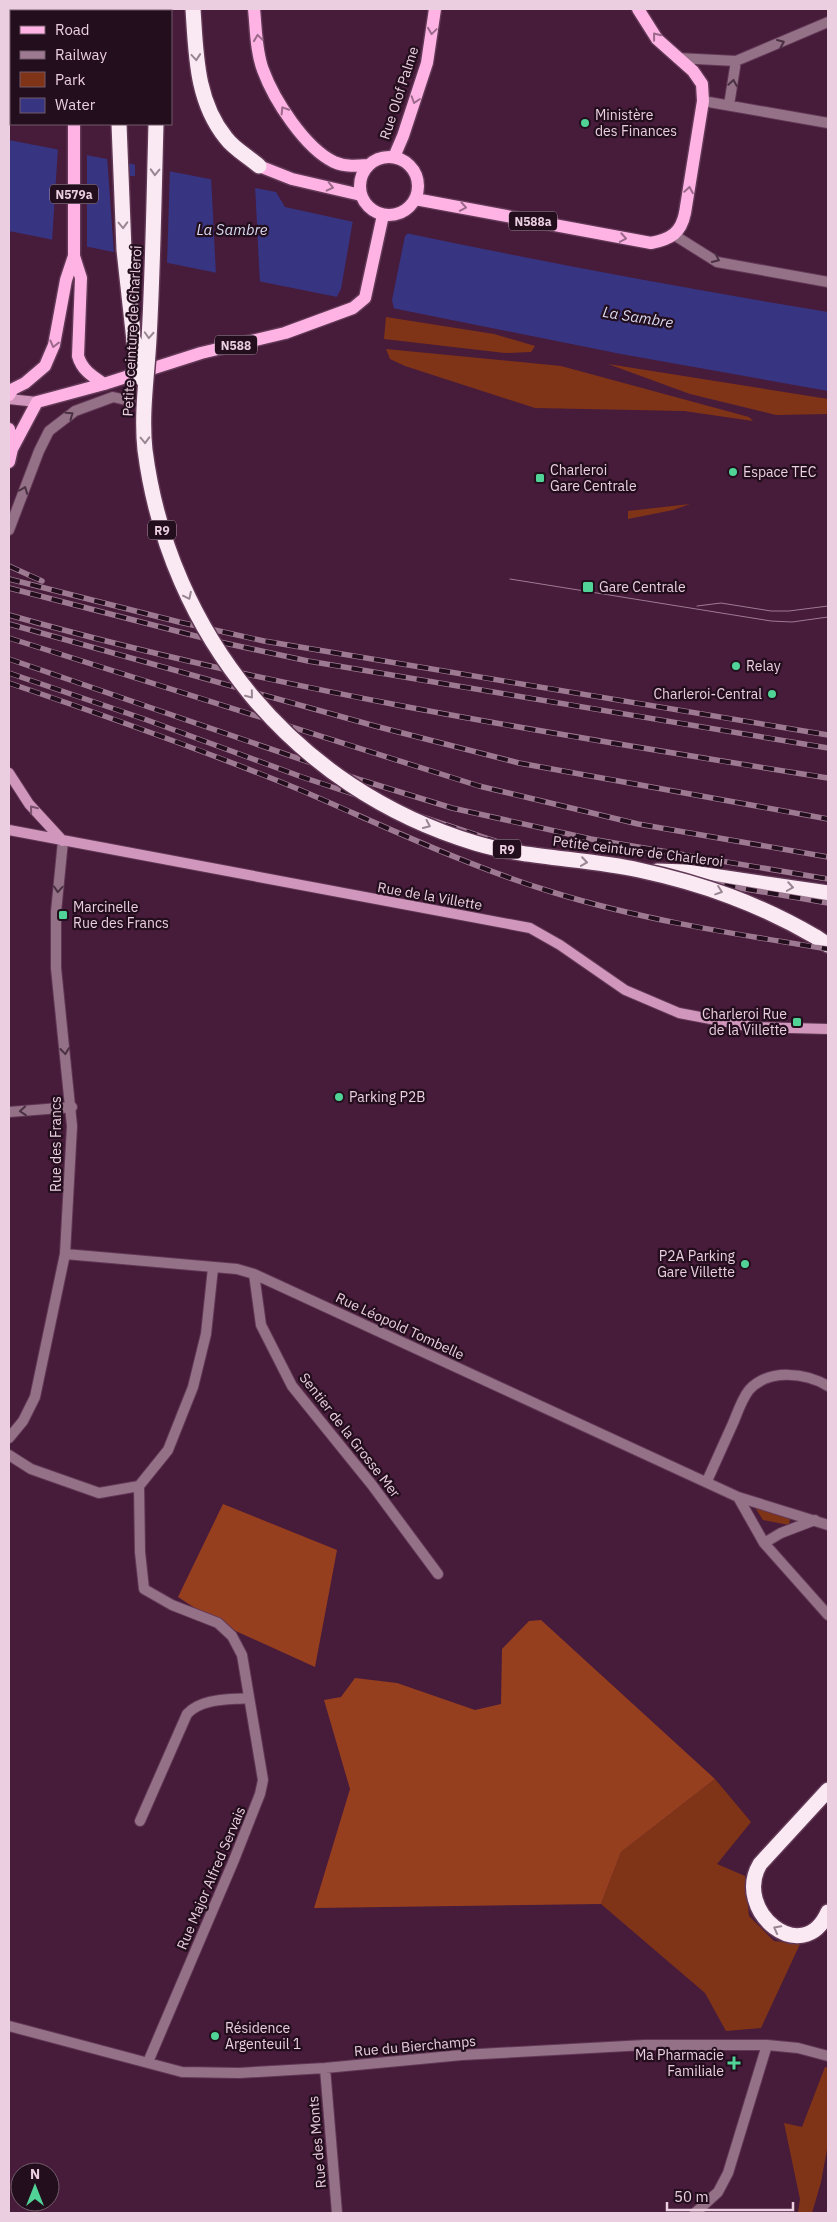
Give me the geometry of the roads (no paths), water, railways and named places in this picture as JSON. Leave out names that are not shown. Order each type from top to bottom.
[{"type":"highway","points":[[193,9],[196,62],[202,94],[227,140],[259,166]]},
{"type":"highway","points":[[119,125],[124,250],[134,341],[143,391]]},
{"type":"highway","name":"Petite ceinture de Charleroi","points":[[156,125],[149,340],[143,391],[145,448],[155,505],[178,576],[206,633],[238,680],[267,715],[295,742],[336,776],[432,828],[477,844],[638,870],[686,872],[828,893]]},
{"type":"highway","points":[[638,870],[714,889],[747,902],[779,916],[828,946]]},
{"type":"highway","points":[[828,1790],[760,1864],[755,1874],[753,1885],[761,1913],[768,1924],[784,1933],[794,1935],[814,1931],[822,1925],[828,1912]]},
{"type":"main road","name":"Rue Olof Palme","points":[[254,9],[262,68],[274,94],[289,118],[314,147],[334,162],[348,166],[368,165],[376,160],[394,157],[410,165],[418,181],[415,199]]},
{"type":"main road","name":"Rue Olof Palme","points":[[394,157],[427,64],[435,9]]},
{"type":"main road","points":[[638,9],[657,39],[693,71],[702,84],[703,101],[683,225],[674,235]]},
{"type":"main road","name":"N579a","points":[[9,395],[13,389],[25,383],[45,366],[52,352],[74,256],[74,125]]},
{"type":"main road","points":[[368,165],[361,178],[361,195],[365,203],[374,211],[382,216],[399,213],[411,206],[415,199]]},
{"type":"main road","points":[[259,166],[300,180],[361,195]]},
{"type":"main road","name":"N588a","points":[[415,199],[651,243],[674,235]]},
{"type":"main road","name":"N588","points":[[37,402],[104,384],[202,353],[285,333],[353,308],[365,298],[382,216]]},
{"type":"main road","name":"N579a","points":[[74,256],[81,278],[78,356],[81,365],[90,375],[104,384]]},
{"type":"main road","points":[[9,462],[12,449],[37,402]]},
{"type":"main road","points":[[9,429],[12,449]]},
{"type":"street","points":[[677,58],[736,61],[828,22]]},
{"type":"street","points":[[729,105],[736,61]]},
{"type":"street","points":[[703,101],[828,124]]},
{"type":"street","points":[[674,235],[717,262],[828,282]]},
{"type":"street","points":[[9,530],[39,451],[49,431],[75,412],[113,397],[130,401]]},
{"type":"street","points":[[9,399],[37,402]]},
{"type":"street","points":[[9,773],[29,804],[63,840]]},
{"type":"street","name":"Rue de la Villette","points":[[9,830],[530,928],[560,945],[625,990],[679,1013],[753,1027],[828,1029]]},
{"type":"street","name":"Rue des Francs","points":[[9,1438],[22,1421],[35,1397],[65,1254],[70,1186],[72,1107],[56,968],[56,912],[63,840]]},
{"type":"street","points":[[9,1112],[72,1107]]},
{"type":"street","name":"Rue Léopold Tombelle","points":[[65,1254],[237,1269],[254,1274],[707,1481],[738,1497],[828,1525]]},
{"type":"street","points":[[9,1455],[31,1468],[99,1493],[138,1486],[168,1450],[193,1387],[206,1334],[213,1268]]},
{"type":"street","name":"Sentier de la Grosse Mer","points":[[254,1274],[261,1325],[292,1386],[372,1485],[438,1574]]},
{"type":"street","points":[[707,1481],[743,1400],[754,1386],[767,1379],[794,1374],[809,1377],[828,1386]]},
{"type":"street","name":"Rue Major Alfred Servais","points":[[138,1486],[140,1552],[144,1589],[172,1605],[218,1623],[232,1636],[242,1655],[263,1780],[260,1794],[148,2062]]},
{"type":"street","points":[[738,1497],[764,1543],[828,1615]]},
{"type":"street","points":[[764,1543],[781,1533],[815,1520]]},
{"type":"street","points":[[140,1821],[187,1714],[192,1708],[202,1703],[248,1698]]},
{"type":"street","name":"Rue du Bierchamps","points":[[9,2026],[182,2072],[239,2073],[325,2068],[462,2055],[635,2045],[767,2045],[798,2048],[828,2056]]},
{"type":"street","points":[[695,2213],[718,2192],[728,2174],[767,2045]]},
{"type":"street","name":"Rue des Monts","points":[[325,2068],[337,2213]]},
{"type":"water","name":"La Sambre","points":[[9,140],[276,192],[285,207],[420,236],[692,289],[828,312],[828,391],[621,354],[9,231]]},
{"type":"tram line","points":[[510,579],[771,621],[792,622],[828,617]]},
{"type":"tram line","points":[[697,606],[721,603],[771,611],[789,611],[828,606]]},
{"type":"railway","points":[[9,566],[42,581]]},
{"type":"railway","points":[[9,579],[179,622],[264,641],[828,735]]},
{"type":"railway","points":[[9,588],[215,641],[308,661],[828,748]]},
{"type":"railway","points":[[9,615],[110,642],[313,688],[519,727],[828,778]]},
{"type":"railway","points":[[9,624],[375,726],[519,763],[828,819]]},
{"type":"railway","points":[[9,638],[479,786],[638,824],[828,857]]},
{"type":"railway","points":[[9,659],[361,780],[452,808],[591,839],[828,879]]},
{"type":"railway","points":[[9,673],[147,720],[302,777],[513,847],[611,866],[828,903]]},
{"type":"railway","points":[[9,683],[226,761],[298,789],[487,870],[552,892],[620,911],[724,932],[828,949]]},
{"type":"place","name":"Ministère des Finances","points":[[585,123]]},
{"type":"place","name":"Espace TEC","points":[[733,472]]},
{"type":"place","name":"Charleroi Gare Centrale","points":[[540,478]]},
{"type":"place","name":"Gare Centrale","points":[[588,587]]},
{"type":"place","name":"Relay","points":[[736,666]]},
{"type":"place","name":"Charleroi-Central","points":[[772,694]]},
{"type":"place","name":"Marcinelle Rue des Francs","points":[[63,915]]},
{"type":"place","name":"Charleroi Rue de la Villette","points":[[797,1022]]},
{"type":"place","name":"Parking P2B","points":[[339,1097]]},
{"type":"place","name":"P2A Parking Gare Villette","points":[[745,1264]]},
{"type":"place","name":"Résidence Argenteuil 1","points":[[215,2036]]},
{"type":"place","name":"Ma Pharmacie Familiale","points":[[734,2063]]}]
